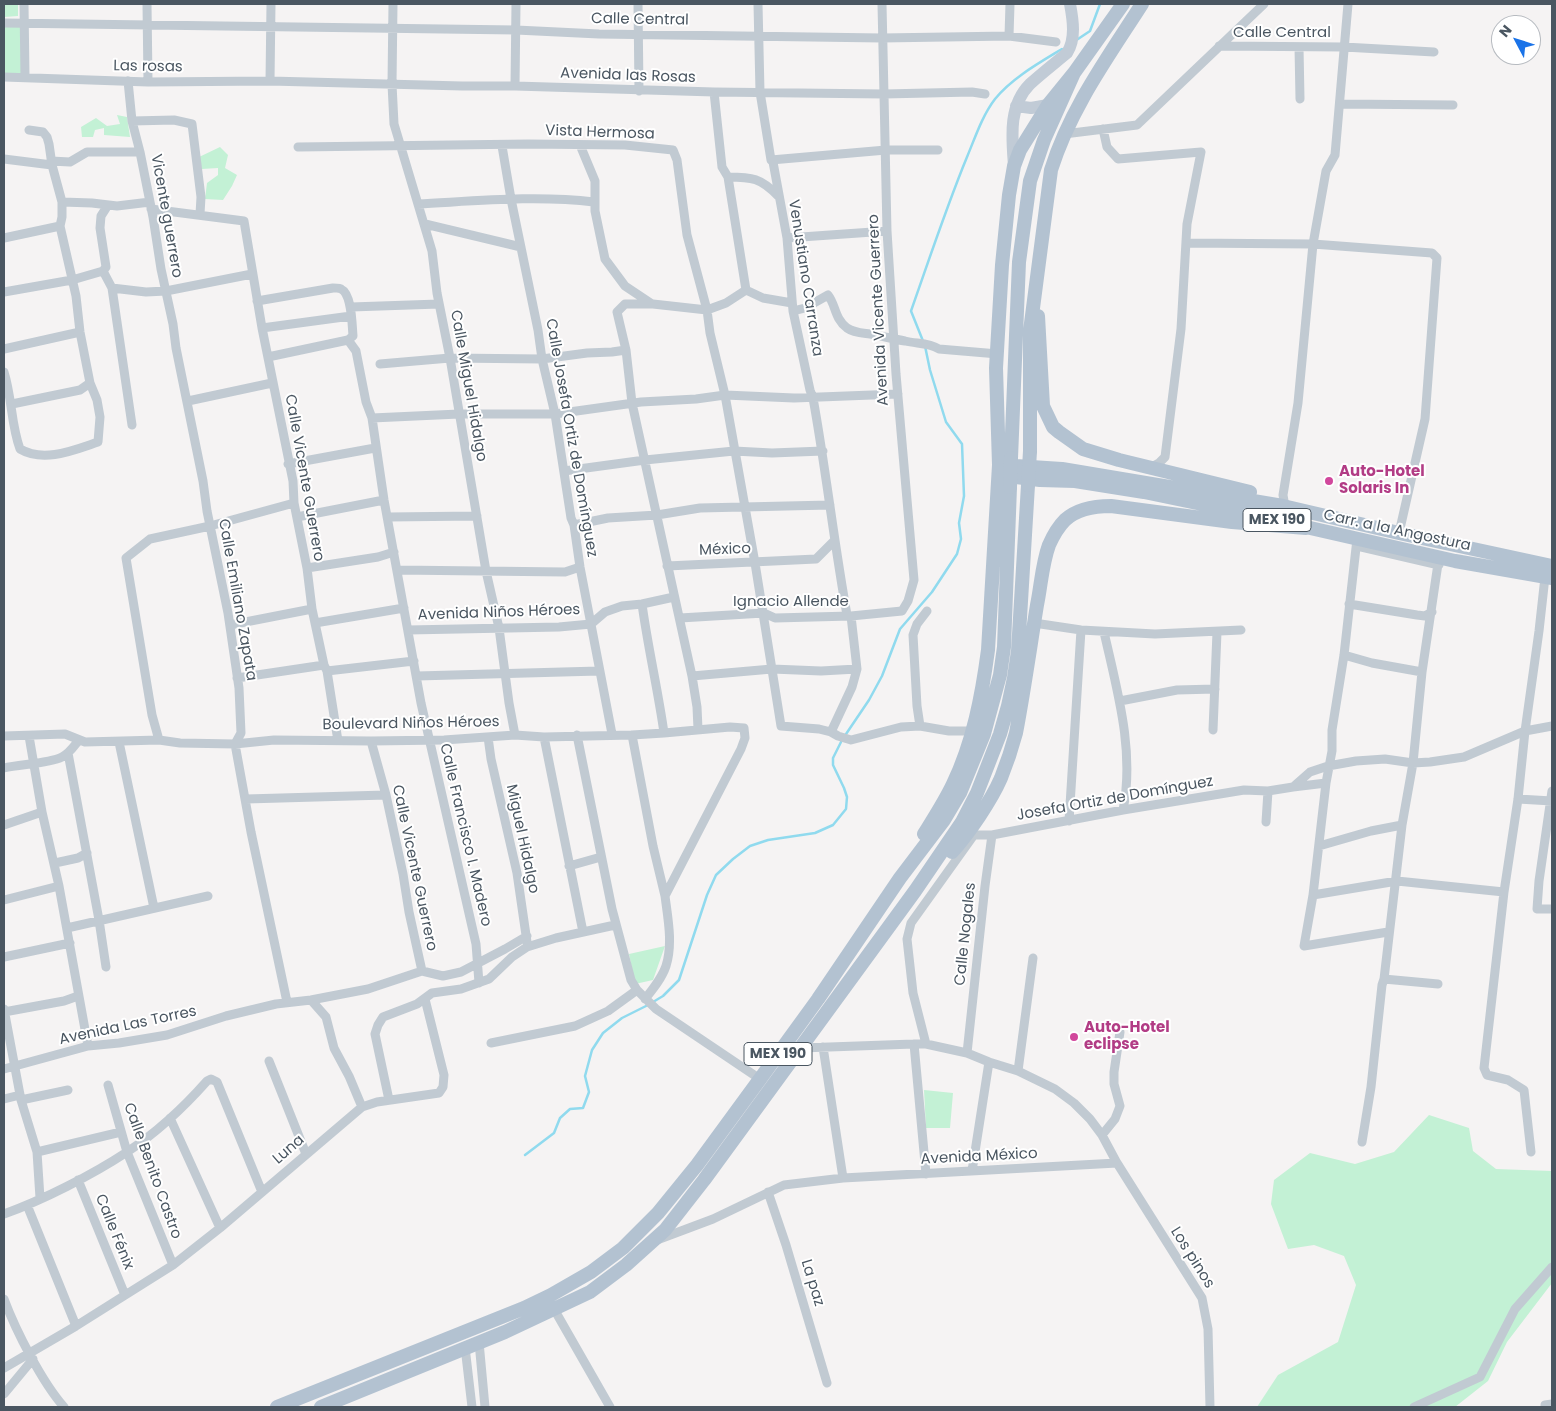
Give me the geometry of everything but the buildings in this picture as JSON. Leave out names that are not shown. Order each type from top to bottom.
[{"type":"main road","name":"MEX 190","points":[[277,1407],[524,1308],[591,1272],[623,1248],[658,1213],[697,1165],[818,999],[900,878],[944,820],[960,793],[984,734],[993,702],[1004,647],[1010,487],[1003,466],[1019,262],[1030,181],[1044,140],[1074,72],[1123,4]]},
{"type":"main road","name":"MEX 190","points":[[321,1407],[505,1332],[590,1292],[626,1265],[665,1230],[802,1048],[916,891],[962,822],[977,793],[995,749],[1008,706],[1018,651],[1030,451],[1030,331],[1051,170],[1064,134],[1090,87],[1142,4]]},
{"type":"main road","points":[[900,878],[953,784],[972,731],[985,676],[1003,466],[996,368],[1002,265],[1009,194],[1014,166],[1020,150],[1048,105],[1074,72]]},
{"type":"main road","points":[[1036,284],[1044,406],[1053,427],[1083,449],[1150,468],[1260,494],[1284,507]]},
{"type":"main road","name":"Carr. a la Angostura","points":[[1003,466],[1062,469],[1284,507],[1399,534],[1550,574]]},
{"type":"main road","name":"Carr. a la Angostura","points":[[1003,466],[1040,480],[1075,482],[1144,492],[1260,516],[1357,543],[1439,561],[1550,574]]},
{"type":"main road","points":[[916,891],[971,834],[1001,779],[1016,733],[1049,546],[1055,533],[1064,521],[1083,509],[1111,506],[1232,522],[1306,528]]},
{"type":"street","points":[[4,77],[25,77],[24,4]]},
{"type":"street","points":[[147,4],[148,82]]},
{"type":"street","points":[[270,81],[271,4]]},
{"type":"street","name":"Calle Miguel Hidalgo","points":[[392,4],[392,115],[432,251],[439,304],[478,516],[486,571],[500,628],[505,674],[516,735]]},
{"type":"street","points":[[515,86],[516,4]]},
{"type":"street","points":[[638,4],[639,91]]},
{"type":"street","name":"Venustiano Carranza","points":[[758,4],[760,92],[770,160],[773,162],[786,238],[793,307],[823,451],[835,540],[857,669]]},
{"type":"street","name":"Avenida Vicente Guerrero","points":[[882,4],[887,231],[898,394],[914,580],[908,601],[902,611]]},
{"type":"street","points":[[1009,36],[1010,4]]},
{"type":"street","points":[[1014,166],[1012,140],[1016,106],[1020,97],[1031,84],[1067,53],[1072,41],[1070,4]]},
{"type":"street","points":[[1064,134],[1137,125],[1264,4]]},
{"type":"street","points":[[1284,507],[1283,495],[1298,403],[1313,244],[1326,171],[1335,155],[1348,4]]},
{"type":"street","points":[[4,23],[25,23]]},
{"type":"street","name":"Calle Central","points":[[25,23],[516,30],[882,38],[1009,36],[1056,42]]},
{"type":"street","name":"Calle Central","points":[[1219,46],[1344,47],[1434,52]]},
{"type":"street","points":[[1299,47],[1300,99]]},
{"type":"street","name":"Las rosas","points":[[25,77],[148,82],[270,81]]},
{"type":"street","name":"Vicente guerrero","points":[[128,81],[132,120],[140,152],[166,291],[252,274]]},
{"type":"street","name":"Avenida las Rosas","points":[[270,81],[515,86],[639,91],[884,94],[972,92],[985,94]]},
{"type":"street","points":[[714,92],[722,168],[728,177],[746,290]]},
{"type":"street","points":[[1340,104],[1453,105]]},
{"type":"street","points":[[1016,106],[1030,108],[1048,105]]},
{"type":"street","points":[[62,202],[92,202],[117,206],[150,205],[200,214],[201,197],[192,124],[174,120],[132,120]]},
{"type":"street","points":[[1103,129],[1106,147],[1118,159],[1201,152],[1187,224],[1182,329],[1165,457],[1167,467],[1174,473]]},
{"type":"street","points":[[4,372],[12,404],[16,440],[20,449],[29,455],[63,454],[98,442],[100,417],[97,400],[90,383],[80,332],[76,296],[60,226],[62,202],[47,137],[43,132],[28,130]]},
{"type":"street","points":[[580,145],[595,181],[594,211],[605,259],[625,286],[653,304]]},
{"type":"street","name":"Vista Hermosa","points":[[400,146],[625,145],[673,150],[677,160],[687,235],[707,310]]},
{"type":"street","points":[[298,147],[400,146]]},
{"type":"street","name":"Calle Josefa Ortiz de Domínguez","points":[[502,146],[542,359],[555,414],[571,518],[574,525],[580,568],[612,734]]},
{"type":"street","points":[[770,160],[886,150],[938,150]]},
{"type":"street","points":[[4,159],[52,163],[70,162],[87,152],[140,152]]},
{"type":"street","points":[[762,181],[774,171]]},
{"type":"street","points":[[728,177],[748,177],[762,181],[778,196]]},
{"type":"street","points":[[418,204],[511,199],[594,202]]},
{"type":"street","points":[[108,205],[101,216],[100,228],[106,267],[104,271],[112,288],[132,425]]},
{"type":"street","name":"Calle Vicente Guerrero","points":[[200,214],[244,220],[256,301],[293,481],[294,503],[307,568],[312,610],[326,668],[338,741]]},
{"type":"street","points":[[424,224],[521,247]]},
{"type":"street","points":[[4,238],[60,226]]},
{"type":"street","points":[[786,238],[887,231]]},
{"type":"street","points":[[1186,243],[1313,244],[1432,253],[1437,258],[1425,419],[1399,534]]},
{"type":"street","points":[[4,292],[72,280],[104,271]]},
{"type":"street","points":[[112,288],[146,292],[166,291]]},
{"type":"street","points":[[256,301],[333,288],[341,288],[345,292],[351,312],[351,338],[356,351],[366,402],[372,418],[459,414],[555,414],[632,403],[725,395],[813,398],[898,394]]},
{"type":"street","points":[[746,290],[763,298],[793,307],[805,308],[828,295],[835,314],[847,328],[855,332],[931,344],[939,349],[998,354]]},
{"type":"street","points":[[698,729],[692,676],[632,403],[626,350],[617,312],[625,304],[653,304],[707,310],[726,304],[746,290]]},
{"type":"street","name":"Calle Emiliano Zapata","points":[[166,291],[230,626],[237,678],[241,733],[236,744],[287,1002]]},
{"type":"street","points":[[262,328],[351,312],[439,304]]},
{"type":"street","points":[[707,310],[710,333],[725,395],[764,613],[781,726],[831,732],[851,740],[900,727],[920,726],[949,731],[972,731]]},
{"type":"street","points":[[4,349],[80,332]]},
{"type":"street","points":[[268,357],[351,338]]},
{"type":"street","points":[[380,364],[450,358],[542,359],[626,350]]},
{"type":"street","points":[[12,404],[80,390],[90,383]]},
{"type":"street","points":[[188,401],[272,384]]},
{"type":"street","name":"Calle Francisco I. Madero","points":[[372,418],[384,500],[428,740],[439,779],[476,944],[479,982]]},
{"type":"street","points":[[288,464],[375,448]]},
{"type":"street","points":[[564,471],[734,451],[823,451]]},
{"type":"street","points":[[1150,468],[1160,463],[1165,457]]},
{"type":"street","points":[[297,517],[384,500]]},
{"type":"street","points":[[160,740],[152,715],[126,558],[150,539],[188,529],[210,526],[294,503]]},
{"type":"street","points":[[574,525],[608,518],[657,515],[700,508],[830,505]]},
{"type":"street","points":[[388,517],[478,516]]},
{"type":"street","name":"México","points":[[667,566],[816,559],[835,540]]},
{"type":"street","points":[[1357,543],[1344,655],[1332,730],[1332,752],[1328,766],[1313,895],[1304,946],[1388,932]]},
{"type":"street","points":[[307,568],[378,557],[394,552]]},
{"type":"street","points":[[1362,1142],[1371,1087],[1388,932],[1397,881],[1402,825],[1413,763],[1422,672],[1439,561]]},
{"type":"street","points":[[398,570],[565,572],[580,568]]},
{"type":"street","points":[[1531,1152],[1524,1090],[1508,1080],[1487,1075],[1484,1068],[1525,731],[1539,631],[1550,574]]},
{"type":"street","name":"Avenida Niños Héroes","points":[[408,630],[559,627],[592,624],[605,612],[622,606],[674,597]]},
{"type":"street","points":[[642,604],[664,733]]},
{"type":"street","points":[[1349,604],[1417,616],[1426,616],[1432,612]]},
{"type":"street","points":[[315,623],[404,608]]},
{"type":"street","points":[[230,626],[312,610]]},
{"type":"street","name":"Ignacio Allende","points":[[680,618],[764,613],[775,618],[902,611]]},
{"type":"street","points":[[920,726],[916,706],[913,635],[917,624],[927,611]]},
{"type":"street","points":[[1034,623],[1081,630],[1155,634],[1241,630]]},
{"type":"street","points":[[1069,821],[1081,630]]},
{"type":"street","points":[[1104,632],[1120,701],[1126,745],[1128,780],[1122,810]]},
{"type":"street","points":[[1213,730],[1217,632]]},
{"type":"street","points":[[1344,655],[1372,663],[1422,672]]},
{"type":"street","points":[[237,678],[414,661]]},
{"type":"street","points":[[692,676],[772,669],[857,669],[852,687],[831,732]]},
{"type":"street","points":[[417,676],[599,671]]},
{"type":"street","points":[[1120,701],[1176,690],[1215,689]]},
{"type":"street","points":[[1293,787],[1310,772],[1328,766],[1356,761],[1385,759],[1413,763],[1464,757],[1525,731],[1552,726]]},
{"type":"street","name":"Boulevard Niños Héroes","points":[[4,736],[65,734],[85,742],[160,740],[180,743],[236,744],[274,740],[371,741],[516,735],[544,737],[632,735],[730,727],[744,728],[745,738],[741,750],[665,896]]},
{"type":"street","points":[[632,735],[670,928],[666,966],[647,1000]]},
{"type":"street","points":[[29,736],[32,763],[59,886],[88,1046]]},
{"type":"street","points":[[578,736],[601,857],[616,926],[631,980],[637,990],[656,1009],[760,1079]]},
{"type":"street","name":"Miguel Hidalgo","points":[[488,737],[491,759],[517,873],[527,947]]},
{"type":"street","points":[[544,737],[583,932]]},
{"type":"street","points":[[4,768],[62,757],[72,749],[78,740]]},
{"type":"street","name":"Calle Vicente Guerrero","points":[[371,741],[386,796],[422,971]]},
{"type":"street","points":[[119,742],[154,908]]},
{"type":"street","points":[[68,752],[106,967]]},
{"type":"street","name":"Josefa Ortiz de Domínguez","points":[[992,835],[1122,810],[1244,790],[1268,791],[1326,782]]},
{"type":"street","points":[[1266,822],[1268,791]]},
{"type":"street","points":[[246,799],[386,796]]},
{"type":"street","points":[[1518,800],[1552,798],[1548,854],[1539,881],[1537,908],[1552,910]]},
{"type":"street","points":[[4,825],[42,812]]},
{"type":"street","points":[[1319,846],[1371,831],[1402,825]]},
{"type":"street","points":[[926,1044],[913,993],[907,939],[911,923],[971,834],[992,835]]},
{"type":"street","name":"Calle Nogales","points":[[967,1053],[984,886],[992,835]]},
{"type":"street","points":[[54,863],[78,858],[87,852]]},
{"type":"street","points":[[569,866],[601,857]]},
{"type":"street","points":[[1313,895],[1397,881],[1504,892]]},
{"type":"street","points":[[4,900],[59,886]]},
{"type":"street","points":[[67,928],[208,896]]},
{"type":"street","points":[[389,1100],[375,1034],[378,1025],[384,1017],[425,999],[432,993],[461,989],[489,979],[512,957],[527,947],[556,938],[616,926]]},
{"type":"street","points":[[422,971],[443,976],[461,972],[527,936]]},
{"type":"street","points":[[4,957],[70,943]]},
{"type":"street","points":[[1018,1071],[1033,958]]},
{"type":"street","name":"Avenida Las Torres","points":[[4,1070],[88,1046],[167,1035],[226,1016],[287,1002],[311,1000],[368,989],[422,971]]},
{"type":"street","points":[[1384,979],[1438,984]]},
{"type":"street","points":[[491,1043],[575,1026],[608,1010],[637,990]]},
{"type":"street","points":[[40,1198],[37,1152],[20,1098],[4,1011],[64,1001],[78,996]]},
{"type":"street","name":"Luna","points":[[4,1368],[32,1356],[172,1265],[220,1228],[362,1106],[389,1100],[439,1094],[444,1087],[444,1075],[425,999]]},
{"type":"street","points":[[311,1000],[326,1017],[334,1048],[362,1106]]},
{"type":"street","points":[[1102,1136],[1115,1119],[1120,1106],[1114,1084],[1120,1032]]},
{"type":"street","points":[[914,1044],[926,1174]]},
{"type":"street","name":"Los pinos","points":[[802,1048],[926,1044],[967,1053],[1018,1071],[1055,1089],[1074,1103],[1090,1119],[1102,1136],[1202,1298],[1208,1329],[1210,1407]]},
{"type":"street","points":[[824,1048],[843,1178]]},
{"type":"street","points":[[268,1061],[306,1154]]},
{"type":"street","points":[[972,1172],[989,1062]]},
{"type":"street","points":[[4,1214],[78,1180],[127,1152],[170,1118],[207,1081],[213,1079],[217,1082],[262,1192]]},
{"type":"street","name":"Calle Benito Castro","points":[[108,1085],[127,1152],[172,1265]]},
{"type":"street","points":[[4,1099],[68,1090]]},
{"type":"street","points":[[170,1118],[220,1228]]},
{"type":"street","points":[[37,1152],[121,1132]]},
{"type":"street","name":"Avenida México","points":[[652,1241],[676,1234],[713,1219],[784,1186],[843,1178],[1117,1163]]},
{"type":"street","name":"Calle Fénix","points":[[78,1180],[125,1295]]},
{"type":"street","name":"La paz","points":[[768,1192],[827,1383]]},
{"type":"street","points":[[27,1205],[76,1326]]},
{"type":"street","points":[[1414,1407],[1480,1377],[1515,1309],[1552,1267]]},
{"type":"street","points":[[4,1299],[54,1396],[64,1407]]},
{"type":"street","points":[[554,1309],[610,1407]]},
{"type":"street","points":[[479,1342],[485,1407]]},
{"type":"street","points":[[465,1348],[472,1407]]},
{"type":"street","points":[[4,1394],[32,1356]]},
{"type":"street","points":[[1545,1407],[1544,1405],[1552,1404]]},
{"type":"green space","points":[[4,4],[18,4],[18,16],[4,17]]},
{"type":"green space","points":[[4,26],[21,27],[23,77],[4,77]]},
{"type":"green space","points":[[117,115],[127,117],[130,137],[104,135],[104,128],[95,130],[93,137],[82,137],[81,127],[96,118],[107,126],[120,124]]},
{"type":"green space","points":[[220,147],[228,155],[225,168],[237,175],[223,200],[205,199],[207,183],[218,175],[218,168],[202,169],[197,158]]},
{"type":"green space","points":[[665,946],[653,980],[635,984],[629,954]]},
{"type":"green space","points":[[924,1090],[953,1093],[950,1128],[926,1128]]},
{"type":"green space","points":[[1429,1115],[1469,1128],[1473,1151],[1496,1169],[1552,1171],[1552,1283],[1507,1342],[1488,1381],[1455,1407],[1257,1407],[1278,1375],[1338,1342],[1356,1285],[1344,1256],[1314,1245],[1288,1249],[1271,1204],[1274,1180],[1310,1153],[1355,1164],[1394,1152]]},
{"type":"waterway","points":[[1075,41],[1090,31],[1100,4]]},
{"type":"waterway","points":[[923,341],[911,311],[952,195],[983,120],[995,99],[1009,84],[1062,49]]},
{"type":"waterway","points":[[653,1002],[663,996],[679,980],[707,895],[716,875],[750,846],[768,840],[815,833],[833,825],[846,809],[847,797],[833,765],[833,758],[842,740],[869,700],[882,676],[900,629],[932,592],[957,554],[961,539],[959,523],[964,496],[962,444],[946,422],[930,370],[925,346]]},
{"type":"waterway","points":[[525,1155],[554,1133],[560,1118],[570,1109],[583,1108],[589,1092],[585,1076],[592,1050],[603,1033],[622,1018],[648,1005]]},
{"type":"place","name":"Auto-Hotel Solaris In","points":[[1329,481]]},
{"type":"place","name":"Auto-Hotel eclipse","points":[[1074,1037]]}]
